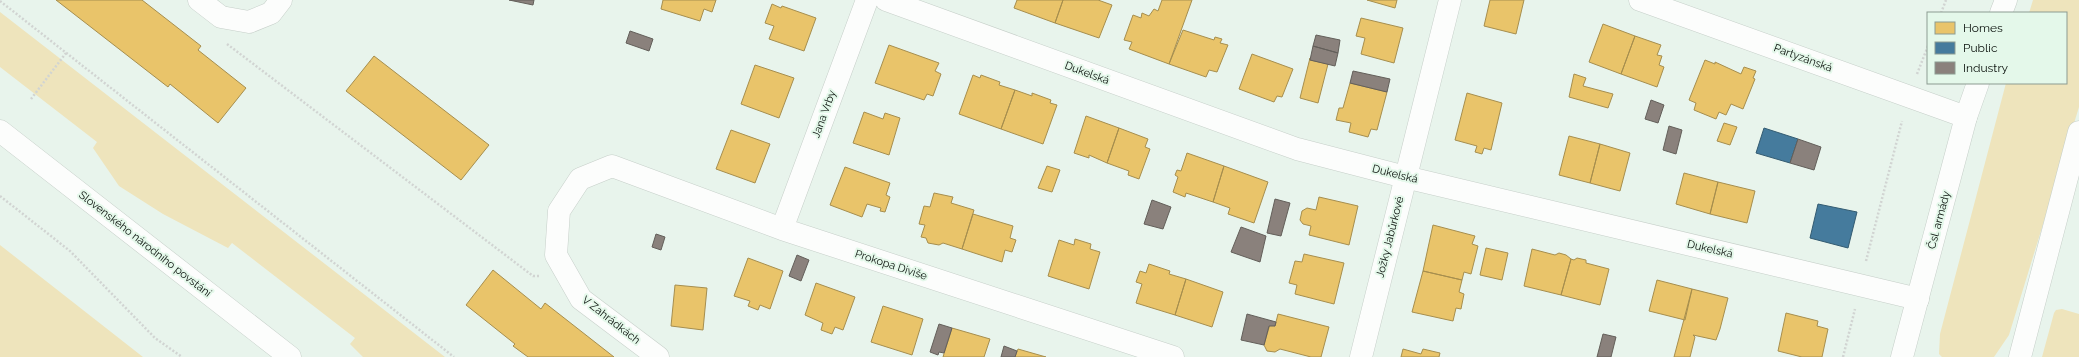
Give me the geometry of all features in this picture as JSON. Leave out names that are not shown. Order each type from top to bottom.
[{"type":"street","points":[[199,0],[221,17],[250,22],[271,13],[281,0]]},
{"type":"street","name":"Jana Vrby","points":[[782,229],[867,0]]},
{"type":"street","name":"Dukelská","points":[[886,0],[1297,149],[1405,177],[1918,299]]},
{"type":"street","name":"Jožky Jabůrkové","points":[[1361,357],[1450,0]]},
{"type":"street","name":"Partyzánská","points":[[1640,0],[1966,117]]},
{"type":"street","points":[[2001,12],[2006,0]]},
{"type":"street","name":"Čsl. armády","points":[[1902,357],[1966,117],[1978,84]]},
{"type":"street","name":"Slovenského národního povstání","points":[[0,131],[290,357]]},
{"type":"street","points":[[2020,357],[2079,132]]},
{"type":"street","name":"Prokopa Diviše","points":[[612,166],[782,229],[1173,357]]},
{"type":"street","name":"V Zahrádkách","points":[[612,166],[580,179],[559,211],[556,255],[581,299],[658,357]]},
{"type":"path","points":[[1941,12],[1946,0]]},
{"type":"path","points":[[0,1],[454,357]]},
{"type":"path","points":[[221,17],[221,40],[533,276],[569,278]]},
{"type":"path","points":[[1843,357],[1908,96],[1927,48]]},
{"type":"path","points":[[31,99],[66,53]]},
{"type":"path","points":[[0,196],[70,251],[155,338],[182,357]]},
{"type":"shaded area","points":[[2033,0],[2079,0],[2079,107],[2009,335],[1994,357],[1942,357],[1939,354],[1940,334],[2006,84],[2067,84],[2067,12],[2029,12]]},
{"type":"shaded area","points":[[0,12],[445,357],[363,357],[350,344],[355,338],[232,243],[228,248],[163,214],[119,186],[93,148],[97,142],[0,67]]},
{"type":"shaded area","points":[[0,245],[143,357],[0,357]]},
{"type":"shaded area","points":[[2062,309],[2079,314],[2079,357],[2042,357],[2054,313],[2056,310]]},
{"type":"building: Homes","points":[[56,0],[142,0],[201,46],[198,50],[246,88],[218,123],[170,84],[168,87]]},
{"type":"building: Homes","points":[[663,0],[716,0],[712,12],[704,9],[700,21],[661,9]]},
{"type":"building: Homes","points":[[1017,0],[1063,0],[1055,23],[1014,8]]},
{"type":"building: Homes","points":[[1063,0],[1098,0],[1112,5],[1099,38],[1055,23]]},
{"type":"building: Homes","points":[[1162,0],[1192,0],[1169,64],[1129,49],[1132,42],[1124,40],[1133,15],[1141,18],[1142,13],[1149,16],[1154,9],[1158,11]]},
{"type":"building: Homes","points":[[1367,0],[1397,0],[1395,8]]},
{"type":"building: Homes","points":[[1490,0],[1524,0],[1516,34],[1484,26]]},
{"type":"building: Homes","points":[[772,4],[816,18],[804,51],[769,39],[774,26],[765,23]]},
{"type":"building: Homes","points":[[1361,18],[1403,28],[1394,63],[1361,54],[1365,38],[1356,36]]},
{"type":"building: Homes","points":[[1603,24],[1635,36],[1621,74],[1589,62]]},
{"type":"building: Homes","points":[[1183,30],[1214,40],[1215,37],[1222,39],[1220,43],[1228,45],[1217,72],[1209,70],[1206,77],[1169,64]]},
{"type":"building: Homes","points":[[1635,36],[1661,45],[1657,55],[1662,56],[1659,65],[1664,67],[1657,87],[1621,74]]},
{"type":"building: Homes","points":[[889,45],[939,63],[935,71],[941,74],[933,96],[927,94],[924,100],[875,83]]},
{"type":"building: Homes","points":[[1252,54],[1293,69],[1282,97],[1277,96],[1274,102],[1239,89]]},
{"type":"building: Homes","points":[[374,56],[489,145],[461,180],[346,91]]},
{"type":"building: Homes","points":[[1310,58],[1310,60],[1328,64],[1318,103],[1300,98]]},
{"type":"building: Homes","points":[[1705,60],[1715,64],[1715,62],[1741,74],[1744,67],[1756,71],[1753,78],[1755,79],[1743,109],[1731,104],[1726,115],[1719,112],[1716,119],[1694,110],[1696,103],[1689,100]]},
{"type":"building: Homes","points":[[755,65],[794,78],[779,118],[741,104]]},
{"type":"building: Homes","points":[[1574,74],[1586,78],[1583,86],[1613,94],[1608,108],[1569,97]]},
{"type":"building: Homes","points":[[973,75],[980,78],[981,75],[1000,82],[999,85],[1015,90],[1001,129],[959,114]]},
{"type":"building: Homes","points":[[1350,83],[1387,92],[1377,130],[1371,129],[1368,137],[1349,132],[1351,123],[1336,120],[1339,108],[1343,108]]},
{"type":"building: Homes","points":[[1015,90],[1032,96],[1032,93],[1051,100],[1050,103],[1057,105],[1043,144],[1001,129]]},
{"type":"building: Homes","points":[[1467,93],[1502,103],[1491,150],[1484,148],[1482,154],[1475,152],[1477,146],[1455,140]]},
{"type":"building: Homes","points":[[864,112],[883,119],[885,113],[900,118],[889,155],[853,143]]},
{"type":"building: Homes","points":[[1086,116],[1119,128],[1107,163],[1089,155],[1089,158],[1074,153]]},
{"type":"building: Homes","points":[[1724,123],[1737,127],[1730,145],[1717,141]]},
{"type":"building: Homes","points":[[1119,128],[1148,139],[1145,147],[1150,149],[1139,179],[1128,175],[1129,171],[1107,163]]},
{"type":"building: Homes","points":[[731,130],[770,144],[755,183],[716,169]]},
{"type":"building: Homes","points":[[1569,136],[1600,144],[1590,183],[1559,175]]},
{"type":"building: Homes","points":[[1600,144],[1630,153],[1620,191],[1590,183]]},
{"type":"building: Homes","points":[[1187,153],[1224,166],[1213,202],[1186,193],[1185,197],[1173,192],[1178,177],[1175,175],[1177,170],[1181,171]]},
{"type":"building: Homes","points":[[1047,166],[1060,170],[1052,192],[1038,188]]},
{"type":"building: Homes","points":[[1224,166],[1268,182],[1254,223],[1228,214],[1230,208],[1213,202]]},
{"type":"building: Homes","points":[[845,167],[890,183],[886,195],[890,197],[885,212],[880,211],[881,208],[867,204],[862,217],[830,205]]},
{"type":"building: Homes","points":[[1684,173],[1718,182],[1710,214],[1676,204]]},
{"type":"building: Homes","points":[[1718,182],[1755,191],[1747,223],[1710,214]]},
{"type":"building: Homes","points":[[934,193],[953,197],[951,203],[974,210],[962,249],[943,243],[939,245],[928,243],[926,238],[921,237],[925,225],[919,224],[924,206],[930,207]]},
{"type":"building: Homes","points":[[1319,197],[1358,206],[1349,245],[1309,235],[1311,226],[1303,224],[1300,220],[1302,211],[1307,208],[1316,210]]},
{"type":"building: Homes","points":[[973,214],[1013,226],[1010,238],[1016,240],[1012,252],[1005,250],[1002,262],[962,249]]},
{"type":"building: Homes","points":[[1433,225],[1475,236],[1472,244],[1478,246],[1471,274],[1464,272],[1462,280],[1423,271]]},
{"type":"building: Homes","points":[[1075,239],[1091,244],[1090,249],[1100,252],[1089,289],[1048,276],[1059,240],[1074,245]]},
{"type":"building: Homes","points":[[1486,248],[1508,253],[1502,280],[1480,275]]},
{"type":"building: Homes","points":[[1532,249],[1555,255],[1559,253],[1566,255],[1571,259],[1561,295],[1524,286]]},
{"type":"building: Homes","points":[[1304,254],[1344,263],[1334,304],[1295,294],[1297,285],[1289,283],[1295,261],[1302,262]]},
{"type":"building: Homes","points":[[748,258],[783,271],[770,309],[760,305],[758,310],[748,306],[750,301],[734,296]]},
{"type":"building: Homes","points":[[1577,258],[1586,260],[1586,263],[1609,269],[1600,305],[1561,295],[1571,259],[1574,260]]},
{"type":"building: Homes","points":[[1149,264],[1170,271],[1169,274],[1186,279],[1175,315],[1136,303],[1142,284],[1136,282],[1140,271],[1146,273]]},
{"type":"building: Homes","points":[[493,270],[541,309],[545,303],[614,357],[528,357],[513,346],[515,344],[466,305]]},
{"type":"building: Homes","points":[[1423,271],[1462,280],[1459,292],[1464,294],[1461,309],[1456,308],[1453,321],[1412,312]]},
{"type":"building: Homes","points":[[1186,279],[1223,292],[1212,327],[1175,315]]},
{"type":"building: Homes","points":[[1657,280],[1692,289],[1685,320],[1649,311]]},
{"type":"building: Homes","points":[[816,283],[855,297],[843,330],[835,327],[832,334],[821,330],[823,323],[805,315]]},
{"type":"building: Homes","points":[[675,285],[707,288],[703,330],[671,326]]},
{"type":"building: Homes","points":[[1692,289],[1728,298],[1720,329],[1716,340],[1693,335],[1695,337],[1690,357],[1674,357]]},
{"type":"building: Homes","points":[[883,306],[923,319],[912,355],[871,342]]},
{"type":"building: Homes","points":[[1786,313],[1818,321],[1817,326],[1828,329],[1822,357],[1802,357],[1778,351]]},
{"type":"building: Homes","points":[[1278,314],[1329,327],[1321,357],[1311,357],[1280,349],[1275,352],[1267,351],[1264,345],[1270,324],[1275,326]]},
{"type":"building: Homes","points":[[952,328],[990,339],[984,357],[943,357]]},
{"type":"building: Homes","points":[[1018,349],[1046,357],[1015,357]]},
{"type":"building: Homes","points":[[1403,349],[1421,354],[1423,349],[1440,353],[1439,357],[1401,357]]},
{"type":"building: Public","points":[[1764,128],[1798,139],[1790,163],[1756,153]]},
{"type":"building: Public","points":[[1818,204],[1857,212],[1848,248],[1810,238]]},
{"type":"building: Industry","points":[[509,0],[534,0],[533,5]]},
{"type":"building: Industry","points":[[630,31],[653,39],[649,51],[626,43]]},
{"type":"building: Industry","points":[[1316,35],[1340,40],[1338,53],[1313,46]]},
{"type":"building: Industry","points":[[1313,46],[1338,53],[1335,66],[1310,60]]},
{"type":"building: Industry","points":[[1353,71],[1390,79],[1387,92],[1350,83]]},
{"type":"building: Industry","points":[[1651,100],[1664,105],[1658,123],[1645,119]]},
{"type":"building: Industry","points":[[1669,126],[1682,130],[1676,154],[1663,150]]},
{"type":"building: Industry","points":[[1798,139],[1821,147],[1814,170],[1790,163]]},
{"type":"building: Industry","points":[[1275,199],[1290,203],[1281,236],[1267,233]]},
{"type":"building: Industry","points":[[1152,200],[1171,207],[1163,229],[1144,224]]},
{"type":"building: Industry","points":[[1241,227],[1266,236],[1260,262],[1231,252]]},
{"type":"building: Industry","points":[[656,234],[665,237],[661,250],[652,247]]},
{"type":"building: Industry","points":[[797,255],[809,260],[801,281],[789,276]]},
{"type":"building: Industry","points":[[1247,314],[1276,322],[1275,326],[1269,326],[1264,345],[1241,340]]},
{"type":"building: Industry","points":[[939,324],[952,328],[944,353],[939,352],[938,355],[930,352]]},
{"type":"building: Industry","points":[[1603,334],[1616,337],[1611,357],[1597,357]]},
{"type":"building: Industry","points":[[1004,346],[1017,351],[1015,357],[1001,357]]}]
